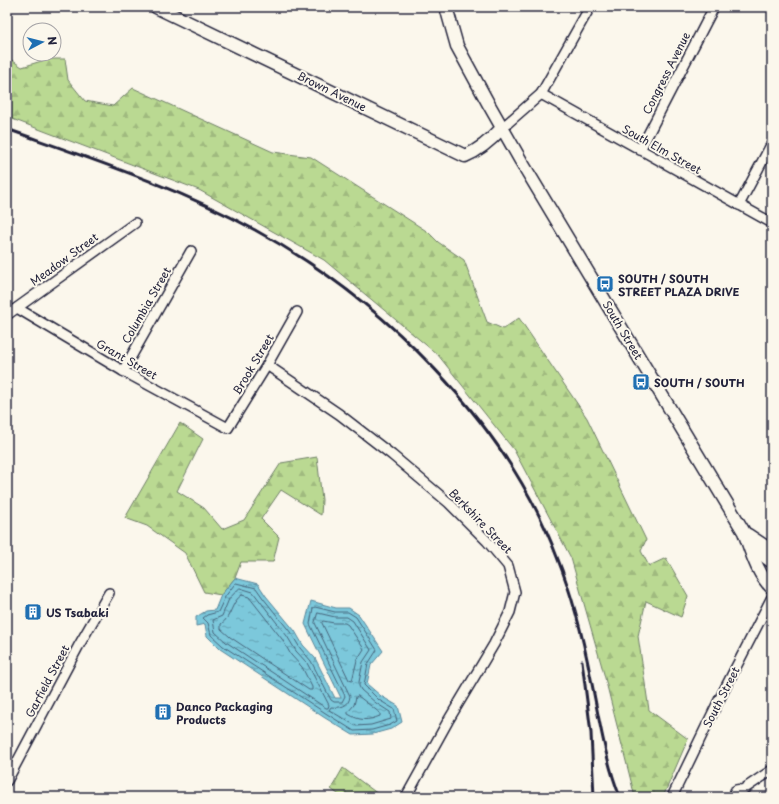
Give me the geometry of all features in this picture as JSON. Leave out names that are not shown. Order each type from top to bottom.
[{"type":"main road","name":"Brown Avenue","points":[[156,7],[465,156],[476,152],[492,140],[502,128]]},
{"type":"main road","name":"South Street","points":[[446,7],[458,46],[502,128],[744,532],[752,557],[767,583],[772,588]]},
{"type":"main road","points":[[744,532],[772,551]]},
{"type":"main road","points":[[744,532],[756,550],[772,562]]},
{"type":"street","points":[[502,128],[541,94],[590,7]]},
{"type":"street","name":"Congress Avenue","points":[[640,150],[714,7]]},
{"type":"street","name":"South Elm Street","points":[[541,94],[772,223]]},
{"type":"street","points":[[739,205],[772,143]]},
{"type":"street","name":"Meadow Street","points":[[7,315],[135,223]]},
{"type":"street","name":"Columbia Street","points":[[123,371],[192,251]]},
{"type":"street","name":"Grant Street","points":[[17,308],[123,371],[228,428]]},
{"type":"street","name":"Brook Street","points":[[228,428],[267,365],[297,312]]},
{"type":"street","name":"Berkshire Street","points":[[267,365],[339,414],[392,455],[449,503],[487,541],[508,566],[515,592],[510,612],[406,797]]},
{"type":"street","name":"Garfield Street","points":[[7,781],[78,647],[109,593]]},
{"type":"street","name":"South Street","points":[[672,797],[719,700],[772,597]]},
{"type":"street","points":[[736,796],[772,770]]},
{"type":"green space","points":[[7,57],[22,67],[38,62],[62,62],[62,59],[65,59],[68,80],[85,101],[113,106],[133,88],[273,152],[311,157],[428,232],[438,242],[464,260],[487,322],[503,329],[519,318],[587,418],[646,540],[641,551],[649,566],[666,558],[688,596],[681,617],[646,601],[638,636],[649,710],[688,739],[663,797],[635,797],[604,674],[571,558],[514,450],[438,355],[324,260],[199,190],[7,117]]},
{"type":"green space","points":[[180,423],[203,439],[177,491],[204,508],[222,529],[244,520],[281,463],[317,457],[322,500],[321,515],[281,490],[261,519],[279,537],[273,562],[241,562],[235,578],[221,595],[204,592],[185,553],[147,526],[125,518]]},
{"type":"green space","points":[[343,768],[382,797],[342,797],[331,789]]},
{"type":"water","points":[[235,578],[258,584],[295,631],[303,645],[315,658],[335,698],[341,698],[305,624],[311,601],[336,608],[349,608],[359,615],[383,651],[371,665],[367,684],[381,696],[398,706],[402,722],[391,729],[373,734],[353,735],[220,649],[207,636],[205,624],[196,626],[196,617],[206,611],[215,610],[221,595]]},
{"type":"railway","points":[[7,129],[164,187],[195,200],[255,230],[302,258],[348,291],[392,328],[434,368],[472,412],[506,458],[535,507],[557,557],[577,617],[585,648],[606,753],[620,797]]},
{"type":"railway","points":[[582,661],[591,733],[594,797]]},
{"type":"place","name":"SOUTH / SOUTH STREET PLAZA DRIVE","points":[[605,284]]},
{"type":"place","name":"SOUTH / SOUTH","points":[[641,382]]},
{"type":"place","name":"US Tsabaki","points":[[33,612]]},
{"type":"place","name":"Danco Packaging Products","points":[[163,712]]}]
